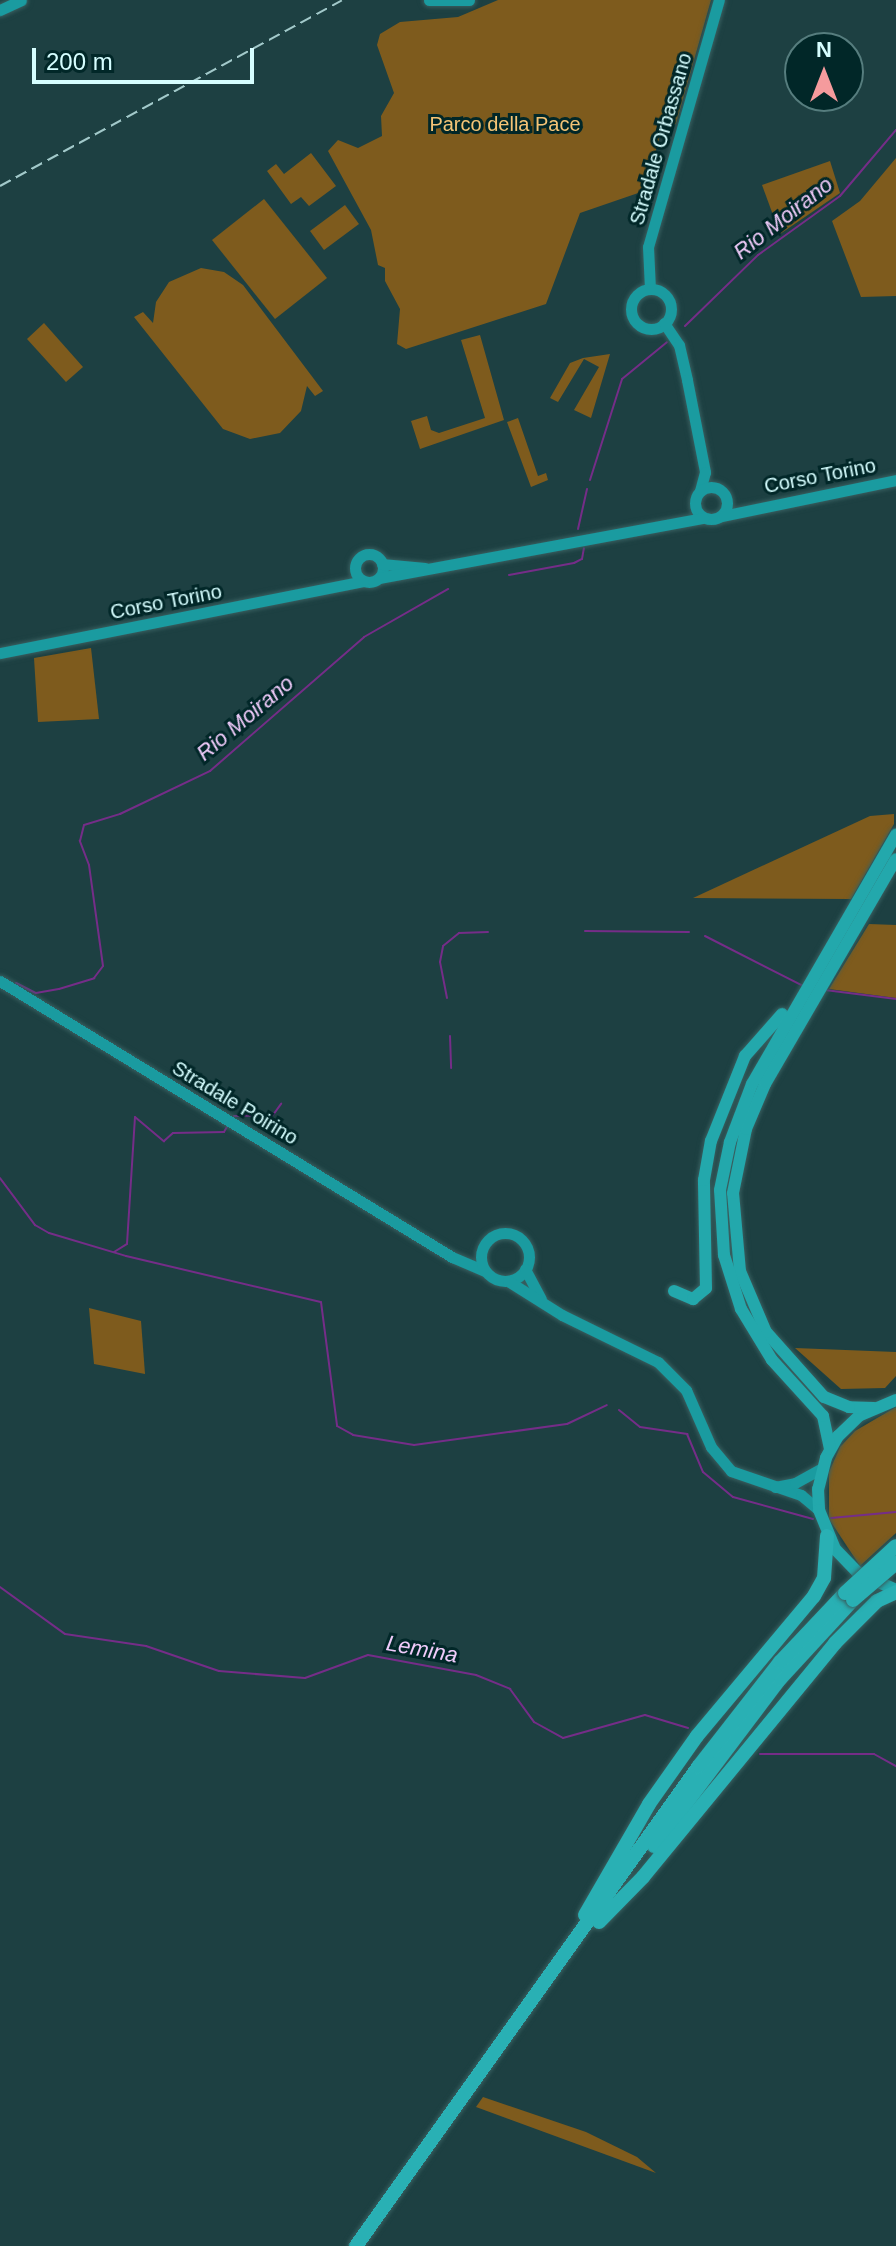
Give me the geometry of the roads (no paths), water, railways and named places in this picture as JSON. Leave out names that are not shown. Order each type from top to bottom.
[{"type":"highway","points":[[574,1942],[598,1888],[649,1804],[744,1674],[814,1596],[824,1578],[827,1536]]},
{"type":"highway","points":[[356,2246],[739,1712],[896,1546]]},
{"type":"highway","points":[[367,2246],[599,1922],[780,1679],[849,1596],[896,1563]]},
{"type":"highway","points":[[599,1922],[663,1853],[817,1664],[865,1612],[896,1591]]},
{"type":"main road","points":[[0,10],[21,0]]},
{"type":"main road","points":[[429,0],[469,0]]},
{"type":"main road","name":"Stradale Orbassano","points":[[650,289],[648,247],[719,0]]},
{"type":"main road","points":[[650,289],[663,293],[670,305],[664,323],[648,328],[632,315],[634,298],[650,289]]},
{"type":"main road","points":[[664,323],[679,345],[705,472],[695,506],[664,524]]},
{"type":"main road","points":[[705,472],[723,494],[722,516]]},
{"type":"main road","name":"Corso Torino","points":[[703,518],[896,480]]},
{"type":"main road","points":[[700,491],[723,494]]},
{"type":"main road","name":"Corso Torino","points":[[723,494],[750,508]]},
{"type":"main road","points":[[382,564],[379,578],[703,518],[695,506]]},
{"type":"main road","points":[[338,586],[365,555],[382,564],[430,568]]},
{"type":"main road","points":[[355,569],[363,581]]},
{"type":"main road","name":"Corso Torino","points":[[0,653],[379,578]]},
{"type":"main road","points":[[874,1408],[849,1407],[824,1397],[782,1354],[746,1290],[734,1241],[734,1179],[746,1129],[809,994],[811,980],[896,835]]},
{"type":"main road","points":[[830,1449],[823,1416],[772,1360],[741,1309],[720,1227],[720,1190],[734,1127],[809,994],[896,859]]},
{"type":"main road","name":"Stradale Poirino","points":[[0,981],[452,1257],[485,1271]]},
{"type":"main road","points":[[674,1291],[693,1299],[706,1288],[704,1180],[711,1141],[734,1079],[745,1056],[809,994]]},
{"type":"main road","points":[[452,1257],[472,1256],[496,1235],[514,1235],[527,1249],[525,1269],[541,1299]]},
{"type":"main road","points":[[483,1248],[485,1271],[666,1368],[693,1401],[721,1461],[744,1479],[801,1495],[819,1510]]},
{"type":"main road","points":[[508,1281],[525,1269]]},
{"type":"main road","points":[[896,1400],[874,1408],[849,1425],[830,1449],[822,1468],[819,1510],[827,1536],[857,1572],[896,1591]]},
{"type":"main road","points":[[772,1487],[795,1483],[822,1468]]},
{"type":"waterway","name":"Rio Moirano","points":[[685,326],[758,255],[840,196],[896,130]]},
{"type":"waterway","name":"Rio Moirano","points":[[590,480],[622,379],[667,342]]},
{"type":"waterway","name":"Rio Moirano","points":[[578,529],[587,489]]},
{"type":"waterway","name":"Rio Moirano","points":[[509,575],[574,563],[582,559],[584,548]]},
{"type":"waterway","name":"Rio Moirano","points":[[16,983],[36,993],[59,989],[94,978],[103,966],[89,865],[80,841],[84,825],[120,814],[210,771],[364,637],[448,589]]},
{"type":"waterway","name":"Rio Moirano","points":[[585,931],[689,932]]},
{"type":"waterway","name":"Rio Moirano","points":[[447,998],[440,962],[443,946],[459,933],[488,932]]},
{"type":"waterway","name":"Rio Moirano","points":[[705,936],[803,986]]},
{"type":"waterway","name":"Rio Moirano","points":[[825,990],[896,999]]},
{"type":"waterway","name":"Rio Moirano","points":[[450,1036],[451,1068]]},
{"type":"waterway","name":"Rio Moirano","points":[[234,1116],[273,1115],[281,1104]]},
{"type":"waterway","name":"Rio Moirano","points":[[114,1252],[127,1244],[135,1117],[164,1141],[173,1133],[224,1132],[228,1125]]},
{"type":"waterway","points":[[0,1178],[35,1225],[49,1233],[126,1256],[321,1302],[337,1426],[353,1435],[414,1445],[567,1424],[607,1405]]},
{"type":"waterway","points":[[619,1410],[640,1427],[687,1434],[703,1472],[733,1497],[813,1519]]},
{"type":"waterway","points":[[831,1518],[896,1512]]},
{"type":"waterway","name":"Lemina","points":[[0,1587],[65,1634],[146,1646],[219,1671],[305,1678],[368,1655],[476,1675],[510,1689],[534,1722],[563,1738],[645,1715],[688,1728]]},
{"type":"waterway","name":"Lemina","points":[[760,1754],[874,1754],[896,1766]]},
{"type":"railway","points":[[0,186],[342,0]]},
{"type":"park label","name":"Parco della Pace","points":[[505,124]]}]
